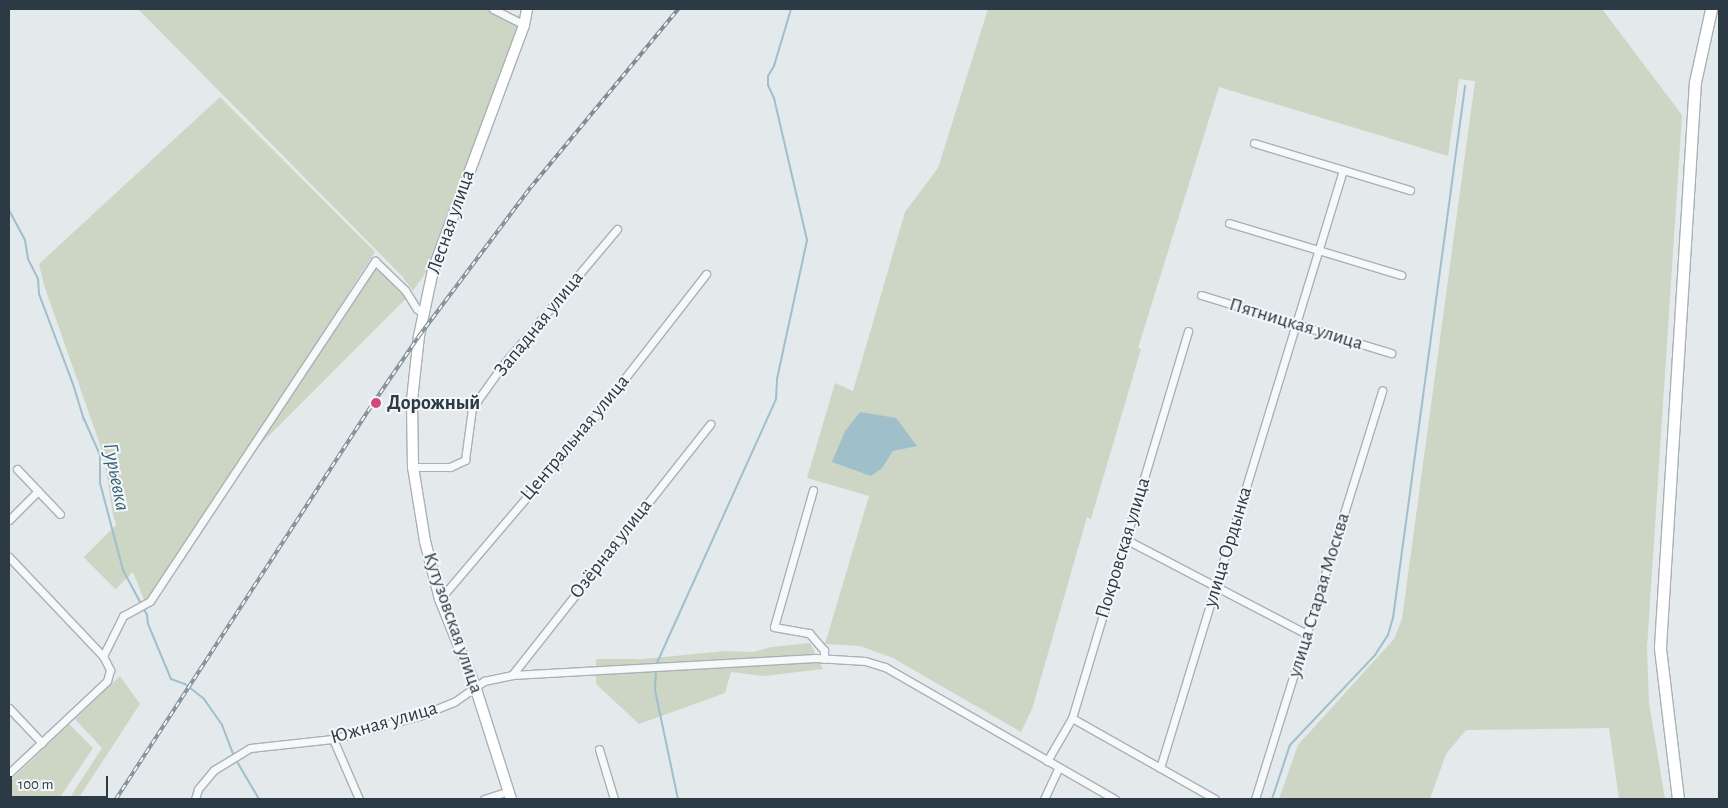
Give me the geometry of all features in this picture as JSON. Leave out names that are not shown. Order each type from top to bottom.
[{"type":"main road","points":[[1678,799],[1660,647],[1695,82],[1711,9]]},
{"type":"street","points":[[493,9],[524,25]]},
{"type":"street","name":"Лесная улица","points":[[413,443],[412,400],[423,313],[433,270],[524,25],[527,9]]},
{"type":"street","points":[[1254,143],[1410,190]]},
{"type":"street","name":"улица Ордынка","points":[[1160,768],[1343,170]]},
{"type":"street","points":[[1229,223],[1401,276]]},
{"type":"street","name":"Западная улица","points":[[413,467],[450,467],[465,460],[472,408],[502,366],[618,229]]},
{"type":"street","points":[[103,656],[123,616],[150,601],[375,261],[405,290],[417,309],[423,313]]},
{"type":"street","name":"Центральная улица","points":[[440,599],[590,424],[706,274]]},
{"type":"street","name":"Пятницкая улица","points":[[1201,295],[1391,353]]},
{"type":"street","name":"Покровская улица","points":[[1047,760],[1072,718],[1188,331]]},
{"type":"street","name":"улица Старая Москва","points":[[1255,799],[1308,634],[1382,390]]},
{"type":"street","name":"Озёрная улица","points":[[512,675],[710,424]]},
{"type":"street","name":"Кутузовская улица","points":[[413,443],[413,467],[425,542],[440,599],[475,686],[510,795]]},
{"type":"street","points":[[17,469],[60,514]]},
{"type":"street","points":[[813,490],[774,627],[810,632],[824,650],[824,659]]},
{"type":"street","points":[[9,520],[38,491]]},
{"type":"street","points":[[1126,539],[1308,634]]},
{"type":"street","points":[[9,557],[103,656],[110,670],[107,681],[9,773]]},
{"type":"street","name":"Южная улица","points":[[195,799],[198,789],[214,770],[250,748],[333,739],[419,716],[454,702],[484,681],[512,675],[824,659],[865,661],[885,667],[1115,799]]},
{"type":"street","points":[[9,708],[42,743]]},
{"type":"street","points":[[1072,718],[1215,799]]},
{"type":"street","points":[[333,739],[359,799]]},
{"type":"street","points":[[599,749],[614,799]]},
{"type":"street","points":[[1044,799],[1058,767]]},
{"type":"street","points":[[484,799],[510,795]]},
{"type":"green space","points":[[138,9],[490,9],[519,16],[502,84],[434,261],[413,291],[402,276]]},
{"type":"green space","points":[[988,9],[1602,9],[1682,115],[1647,648],[1649,703],[1665,799],[1619,799],[1609,728],[1466,730],[1446,754],[1430,799],[1279,799],[1298,745],[1394,639],[1402,619],[1475,81],[1459,79],[1448,156],[1219,87],[1138,348],[1141,349],[1091,519],[1087,517],[1032,709],[1021,732],[893,658],[860,646],[825,644],[869,496],[807,478],[835,383],[853,391],[905,212],[938,168]]},
{"type":"green space","points":[[220,97],[375,252],[145,602],[126,555],[113,515],[104,456],[44,285],[39,264]]},
{"type":"green space","points":[[375,266],[407,298],[115,589],[84,557]]},
{"type":"green space","points":[[810,643],[823,669],[764,676],[731,672],[725,693],[639,724],[596,684],[596,659],[644,659],[725,651],[754,652],[771,647]]},
{"type":"green space","points":[[120,676],[140,704],[78,799],[69,799],[102,748],[75,719]]},
{"type":"green space","points":[[69,724],[93,748],[59,799],[9,799],[9,782]]},
{"type":"water","points":[[860,412],[896,418],[917,446],[893,451],[882,468],[871,476],[832,462],[845,431]]},
{"type":"waterway","points":[[656,665],[776,399],[777,379],[807,240],[774,98],[768,85],[768,76],[774,66],[791,9]]},
{"type":"waterway","points":[[1272,799],[1290,745],[1375,655],[1388,635],[1393,618],[1465,86]]},
{"type":"waterway","name":"Гурьевка","points":[[9,210],[25,240],[28,259],[38,279],[39,294],[73,384],[84,419],[100,455],[100,483],[123,570],[147,615],[148,624],[171,679],[185,684],[204,699],[222,725],[234,756]]},
{"type":"waterway","points":[[656,670],[655,690],[678,799]]},
{"type":"waterway","name":"Гурьевка","points":[[236,760],[259,799]]},
{"type":"railway","points":[[116,799],[374,402],[419,336],[531,187],[678,9]]},
{"type":"place","name":"Дорожный","points":[[376,403]]}]
